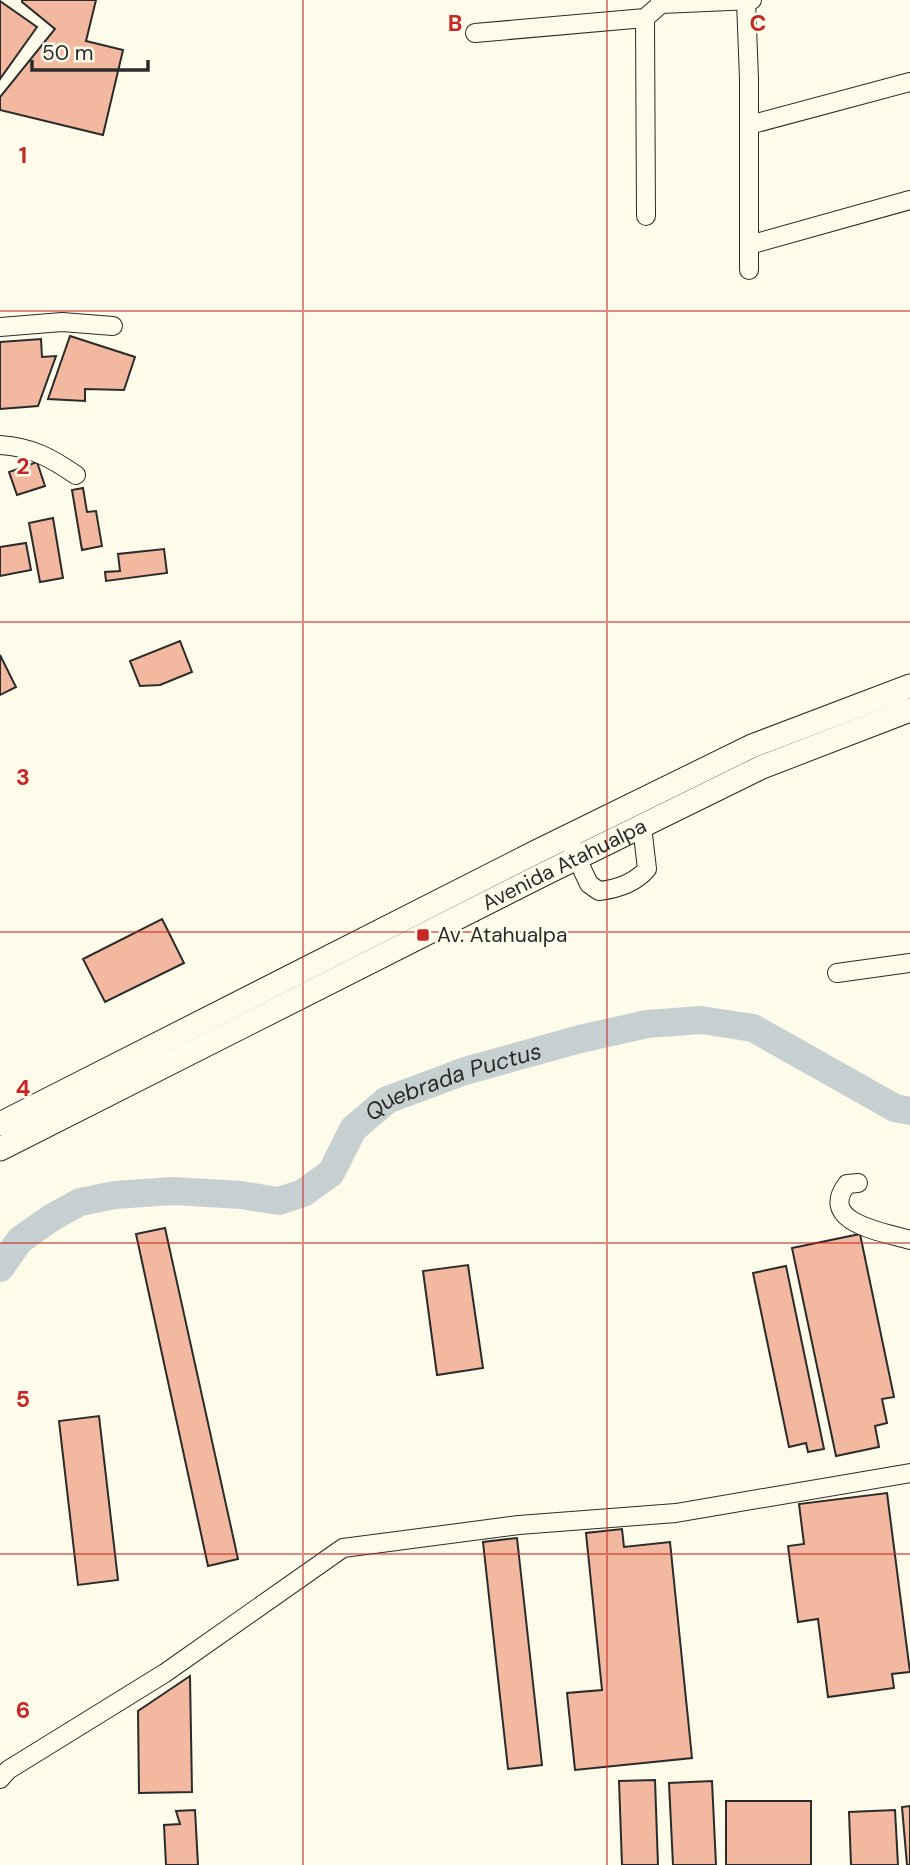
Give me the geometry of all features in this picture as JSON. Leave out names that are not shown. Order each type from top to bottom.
[{"type":"main road","name":"Avenida Atahualpa","points":[[841,725],[910,686]]},
{"type":"main road","name":"Avenida Atahualpa","points":[[0,1124],[237,1016],[428,920],[577,858],[752,746],[910,710]]},
{"type":"main road","name":"Avenida Atahualpa","points":[[428,920],[567,837],[647,815]]},
{"type":"main road","name":"Avenida Atahualpa","points":[[0,1149],[237,1016]]},
{"type":"street","points":[[475,33],[645,18],[661,2],[749,1],[749,270]]},
{"type":"street","points":[[645,18],[646,216]]},
{"type":"street","points":[[749,125],[910,82]]},
{"type":"street","points":[[749,245],[910,200]]},
{"type":"street","points":[[0,327],[62,322],[113,326]]},
{"type":"street","points":[[0,445],[15,446],[49,457],[76,475]]},
{"type":"street","points":[[567,837],[589,884],[599,891],[613,889],[640,877],[647,869],[647,815]]},
{"type":"street","points":[[837,973],[910,963]]},
{"type":"street","points":[[858,1183],[847,1184],[839,1195],[839,1208],[847,1218],[860,1225],[910,1240]]},
{"type":"street","points":[[0,1779],[8,1770],[165,1673],[343,1548],[519,1525],[676,1513],[910,1473]]},
{"type":"building","points":[[22,0],[96,0],[86,41],[123,50],[103,135],[0,110],[0,97],[55,29]]},
{"type":"building","points":[[0,1],[37,27],[0,79]]},
{"type":"building","points":[[70,336],[135,357],[124,390],[85,389],[85,401],[48,399]]},
{"type":"building","points":[[41,339],[42,357],[56,356],[38,406],[0,409],[0,342]]},
{"type":"building","points":[[37,462],[45,486],[17,495],[9,472]]},
{"type":"building","points":[[83,488],[87,512],[96,511],[102,546],[82,550],[72,490]]},
{"type":"building","points":[[53,518],[63,578],[40,582],[29,523]]},
{"type":"building","points":[[26,543],[31,570],[0,576],[0,547]]},
{"type":"building","points":[[164,549],[167,573],[106,581],[105,572],[120,571],[118,554]]},
{"type":"building","points":[[180,641],[192,672],[160,685],[140,686],[130,661]]},
{"type":"building","points":[[0,655],[16,687],[0,695]]},
{"type":"building","points":[[162,919],[184,963],[105,1002],[83,959]]},
{"type":"building","points":[[165,1228],[238,1559],[208,1566],[136,1234]]},
{"type":"building","points":[[860,1234],[894,1397],[882,1399],[887,1423],[875,1426],[879,1447],[836,1456],[792,1248]]},
{"type":"building","points":[[468,1265],[483,1368],[437,1375],[423,1271]]},
{"type":"building","points":[[786,1266],[824,1449],[808,1452],[806,1443],[789,1447],[753,1273]]},
{"type":"building","points":[[99,1416],[118,1580],[78,1585],[59,1421]]},
{"type":"building","points":[[887,1493],[910,1672],[892,1674],[894,1688],[828,1697],[818,1619],[798,1622],[788,1546],[804,1544],[799,1504]]},
{"type":"building","points":[[622,1529],[624,1547],[670,1542],[692,1758],[575,1770],[567,1693],[602,1690],[586,1533]]},
{"type":"building","points":[[517,1538],[542,1765],[508,1769],[483,1542]]},
{"type":"building","points":[[190,1676],[192,1792],[139,1793],[138,1711]]},
{"type":"building","points":[[655,1780],[658,1865],[622,1865],[619,1781]]},
{"type":"building","points":[[712,1781],[716,1865],[673,1865],[669,1783]]},
{"type":"building","points":[[726,1801],[811,1801],[811,1865],[726,1865]]},
{"type":"building","points":[[910,1806],[910,1865],[907,1865],[902,1807]]},
{"type":"building","points":[[195,1810],[198,1865],[166,1865],[164,1825],[180,1824],[176,1811]]},
{"type":"building","points":[[895,1810],[898,1865],[851,1865],[849,1812]]},
{"type":"waterway","name":"Quebrada Puctus","points":[[0,1268],[20,1240],[80,1202],[115,1195],[173,1191],[241,1195],[279,1201],[303,1193],[331,1173],[353,1129],[387,1100],[465,1071],[580,1039],[647,1024],[701,1020],[753,1028],[895,1108],[910,1111]]},
{"type":"place","name":"Av. Atahualpa","points":[[423,935]]}]
